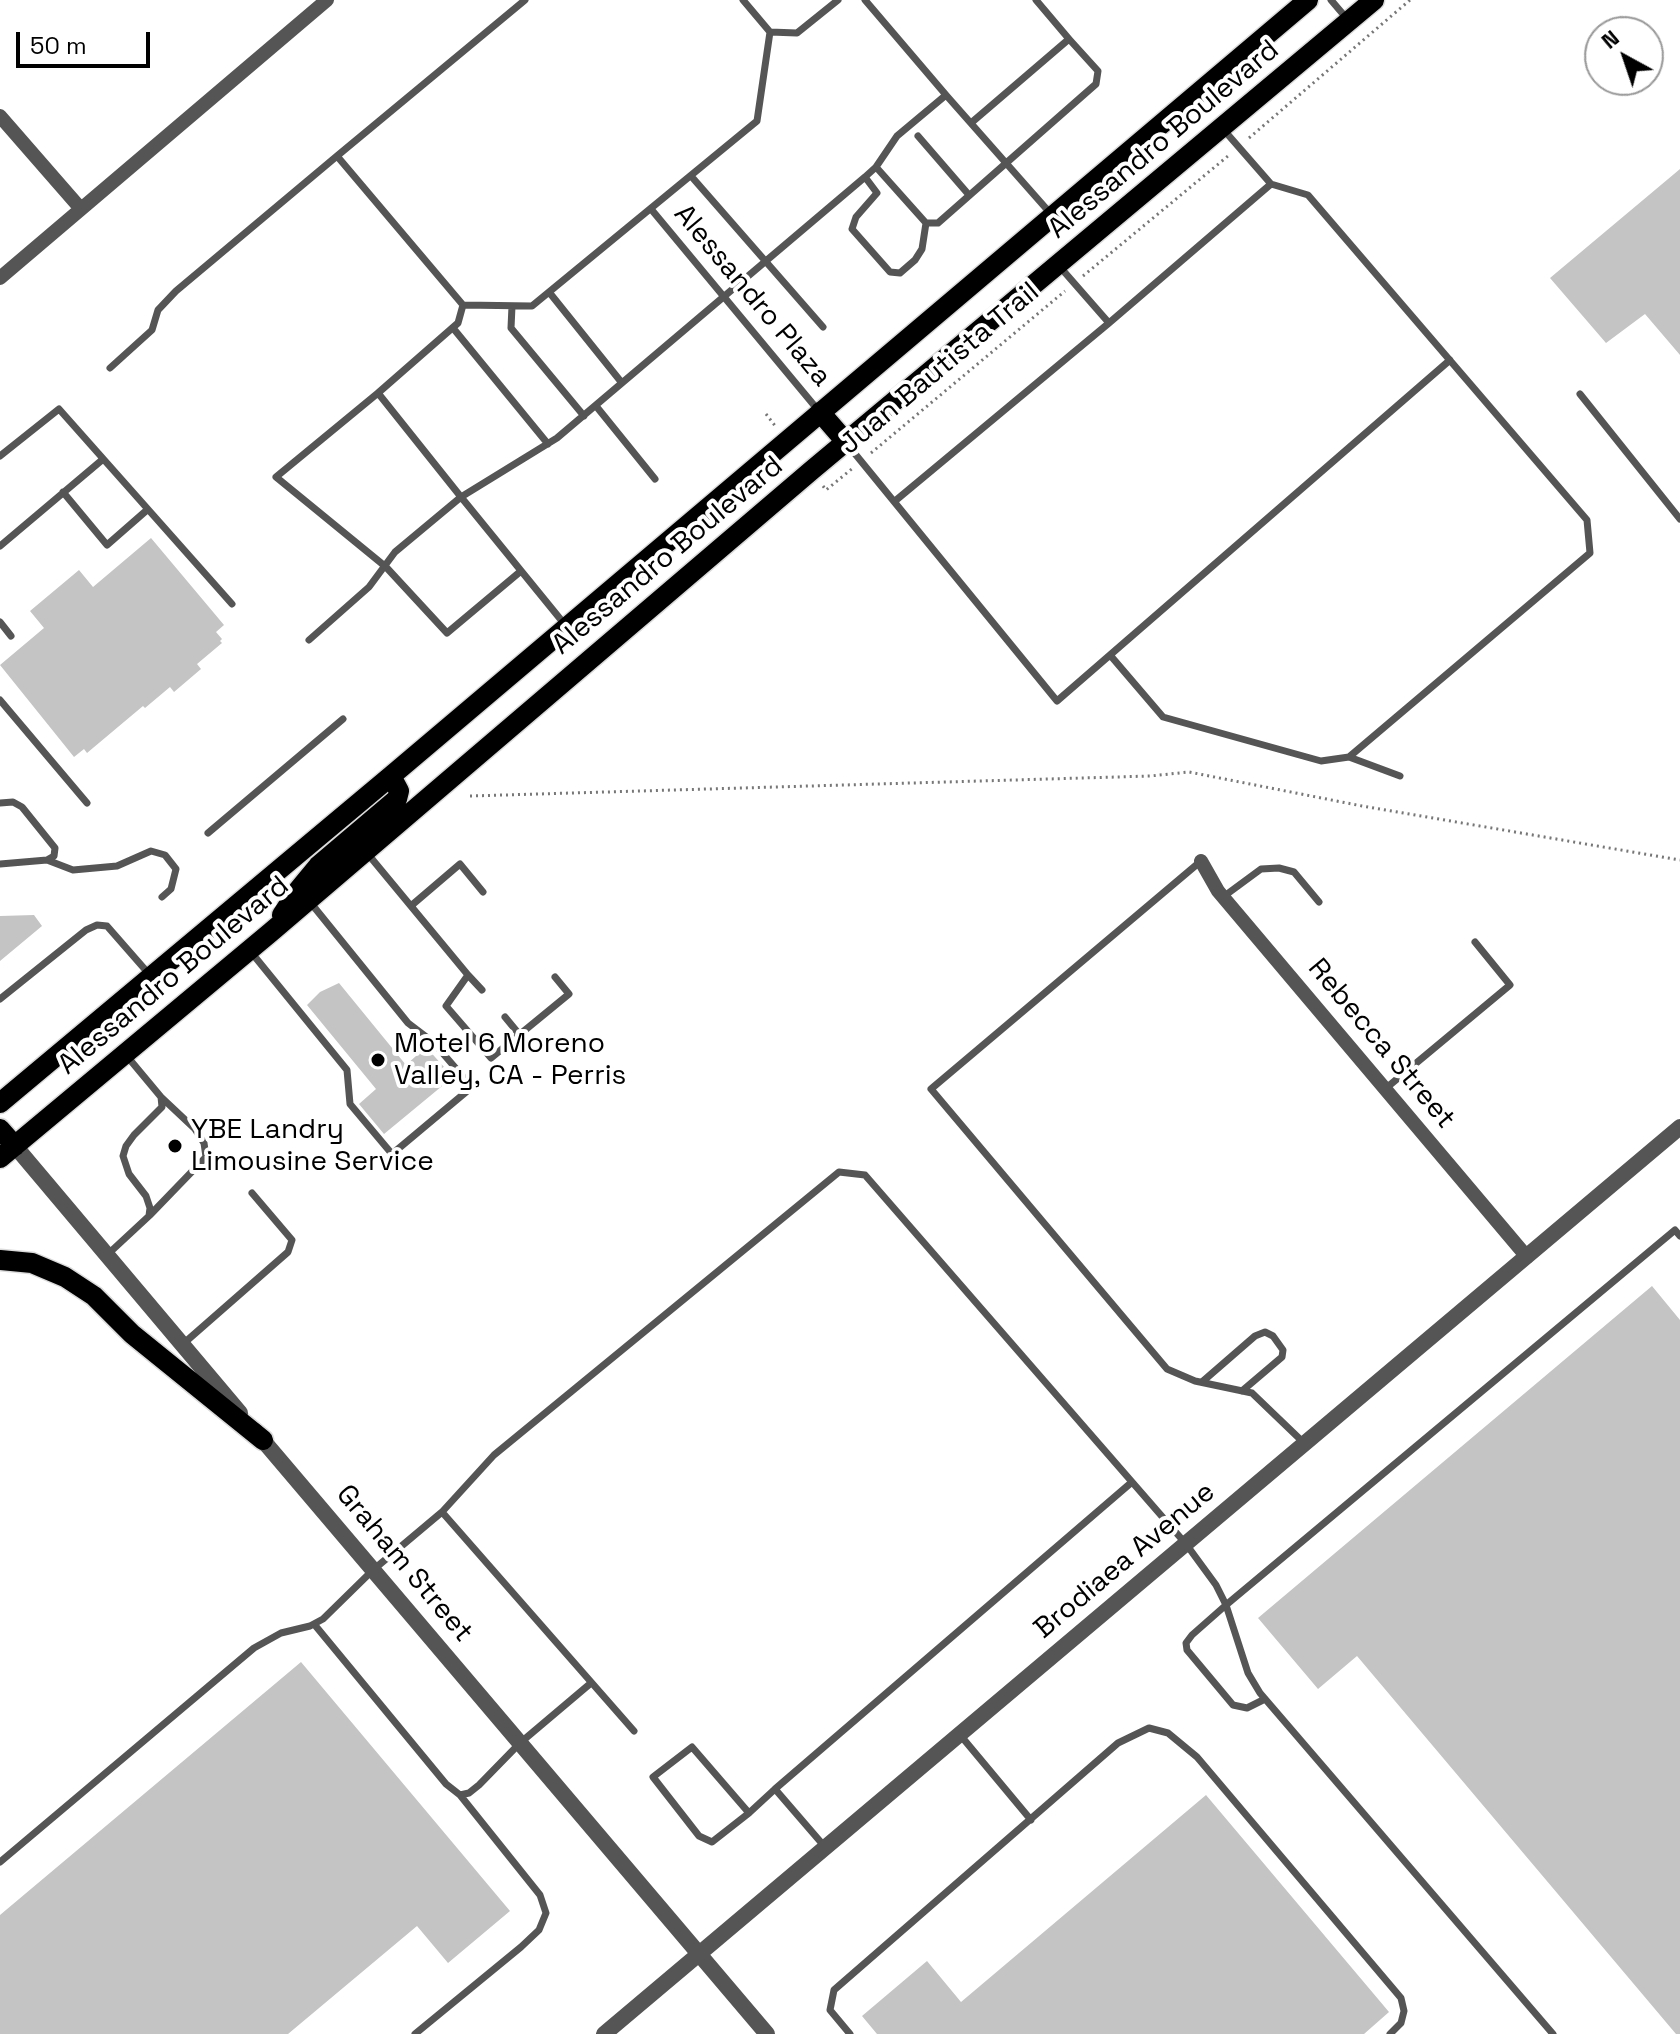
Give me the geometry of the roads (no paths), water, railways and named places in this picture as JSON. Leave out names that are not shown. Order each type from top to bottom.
[{"type":"main road","name":"Alessandro Boulevard","points":[[0,1103],[1308,0]]},
{"type":"main road","name":"Alessandro Boulevard","points":[[8,1152],[308,901],[846,442],[1374,0]]},
{"type":"main road","points":[[820,412],[846,442]]},
{"type":"main road","points":[[271,932],[318,866],[397,799],[399,791],[391,776]]},
{"type":"main road","name":"Graham Street","points":[[0,1129],[8,1152]]},
{"type":"main road","points":[[0,1260],[32,1263],[65,1277],[94,1296],[132,1334],[263,1440]]},
{"type":"street","points":[[0,278],[327,0]]},
{"type":"street","points":[[0,116],[81,209]]},
{"type":"street","name":"Rebecca Street","points":[[1201,861],[1223,897],[1527,1257]]},
{"type":"street","name":"Brodiaea Avenue","points":[[604,2034],[1680,1127]]},
{"type":"street","name":"Graham Street","points":[[8,1152],[107,1255],[767,2034]]},
{"type":"lane","points":[[110,368],[152,330],[158,310],[176,291],[525,0]]},
{"type":"lane","points":[[743,0],[770,32],[797,33],[838,0]]},
{"type":"lane","points":[[865,0],[1052,216]]},
{"type":"lane","points":[[876,167],[926,223],[938,223],[1096,84],[1098,71],[1036,0]]},
{"type":"lane","points":[[1331,0],[1349,21]]},
{"type":"lane","points":[[337,156],[463,305],[532,306],[757,121],[770,32]]},
{"type":"lane","points":[[971,123],[1069,39]]},
{"type":"lane","points":[[309,640],[369,587],[395,552],[461,497],[548,444],[584,416],[865,177],[876,167],[897,136],[946,95]]},
{"type":"lane","points":[[1222,128],[1271,184],[1308,195],[1587,520],[1590,553],[1349,757]]},
{"type":"lane","points":[[918,136],[969,195]]},
{"type":"lane","points":[[691,176],[823,327]]},
{"type":"lane","points":[[865,177],[877,193],[856,217],[852,229],[890,272],[900,273],[915,260],[922,249],[926,223]]},
{"type":"lane","points":[[895,501],[1271,184]]},
{"type":"lane","name":"Alessandro Plaza","points":[[651,209],[820,412]]},
{"type":"lane","points":[[1058,265],[1109,323]]},
{"type":"lane","points":[[549,292],[622,383]]},
{"type":"lane","points":[[463,305],[458,323],[453,328],[276,477],[386,567],[447,633],[521,571]]},
{"type":"lane","points":[[512,306],[511,328],[584,416]]},
{"type":"lane","points":[[453,328],[548,444]]},
{"type":"lane","points":[[846,442],[1057,701],[1450,360]]},
{"type":"lane","points":[[378,393],[566,626]]},
{"type":"lane","points":[[1580,394],[1680,519]]},
{"type":"lane","points":[[596,406],[655,479]]},
{"type":"lane","points":[[0,456],[59,409],[232,604]]},
{"type":"lane","points":[[0,546],[102,460]]},
{"type":"lane","points":[[63,492],[107,545],[147,510]]},
{"type":"lane","points":[[0,622],[11,636]]},
{"type":"lane","points":[[1110,655],[1163,717],[1321,761],[1349,757],[1400,776]]},
{"type":"lane","points":[[0,700],[87,803]]},
{"type":"lane","points":[[208,833],[343,719]]},
{"type":"lane","points":[[0,803],[13,802],[22,807],[55,848],[54,856],[47,860],[0,864]]},
{"type":"lane","points":[[47,860],[73,870],[117,866],[151,851],[165,855],[176,869],[171,889],[162,897]]},
{"type":"lane","points":[[366,851],[482,990]]},
{"type":"lane","points":[[1201,861],[931,1089],[1167,1369],[1202,1382],[1252,1393],[1305,1444]]},
{"type":"lane","points":[[412,905],[460,864],[483,892]]},
{"type":"lane","points":[[1223,897],[1261,869],[1279,868],[1294,872],[1319,902]]},
{"type":"lane","points":[[249,950],[347,1070],[350,1104],[392,1154],[472,1087],[433,1042],[408,1023],[308,901]]},
{"type":"lane","points":[[0,999],[86,930],[97,925],[107,926],[150,976]]},
{"type":"lane","points":[[1385,1089],[1510,985],[1475,942]]},
{"type":"lane","points":[[468,975],[446,1006],[491,1058],[569,994],[555,977]]},
{"type":"lane","points":[[505,1017],[519,1034]]},
{"type":"lane","points":[[107,1255],[206,1157],[204,1143],[195,1129],[161,1097],[125,1054]]},
{"type":"lane","points":[[149,1216],[146,1196],[129,1174],[123,1156],[134,1135],[162,1107],[161,1097]]},
{"type":"lane","points":[[0,1862],[254,1648],[281,1633],[314,1624],[339,1605],[373,1570],[442,1512],[494,1455],[839,1172],[865,1175],[1186,1544],[1216,1585],[1226,1605],[1248,1673],[1265,1699],[1553,2034]]},
{"type":"lane","points":[[183,1345],[288,1252],[292,1240],[252,1193]]},
{"type":"lane","points":[[1265,1699],[1247,1708],[1233,1705],[1187,1650],[1186,1643],[1192,1635],[1675,1230],[1680,1236]]},
{"type":"lane","points":[[1202,1382],[1255,1336],[1265,1332],[1273,1336],[1283,1350],[1282,1357],[1242,1391]]},
{"type":"lane","points":[[749,1813],[692,1747],[653,1777],[699,1836],[712,1842],[749,1813],[1132,1482]]},
{"type":"lane","points":[[442,1512],[634,1731]]},
{"type":"lane","points":[[314,1624],[446,1784],[460,1795],[540,1895],[546,1913],[539,1930],[521,1947],[415,2034]]},
{"type":"lane","points":[[460,1795],[469,1793],[479,1785],[520,1743],[591,1683]]},
{"type":"lane","points":[[850,2034],[830,2010],[834,1990],[1118,1743],[1149,1728],[1168,1733],[1197,1757],[1401,1998],[1404,2011],[1401,2023],[1390,2034]]},
{"type":"lane","points":[[959,1734],[1031,1820]]},
{"type":"lane","points":[[775,1789],[825,1847]]},
{"type":"place","name":"Motel 6 Moreno Valley, CA - Perris","points":[[378,1060]]},
{"type":"place","name":"YBE Landry Limousine Service","points":[[175,1146]]}]
